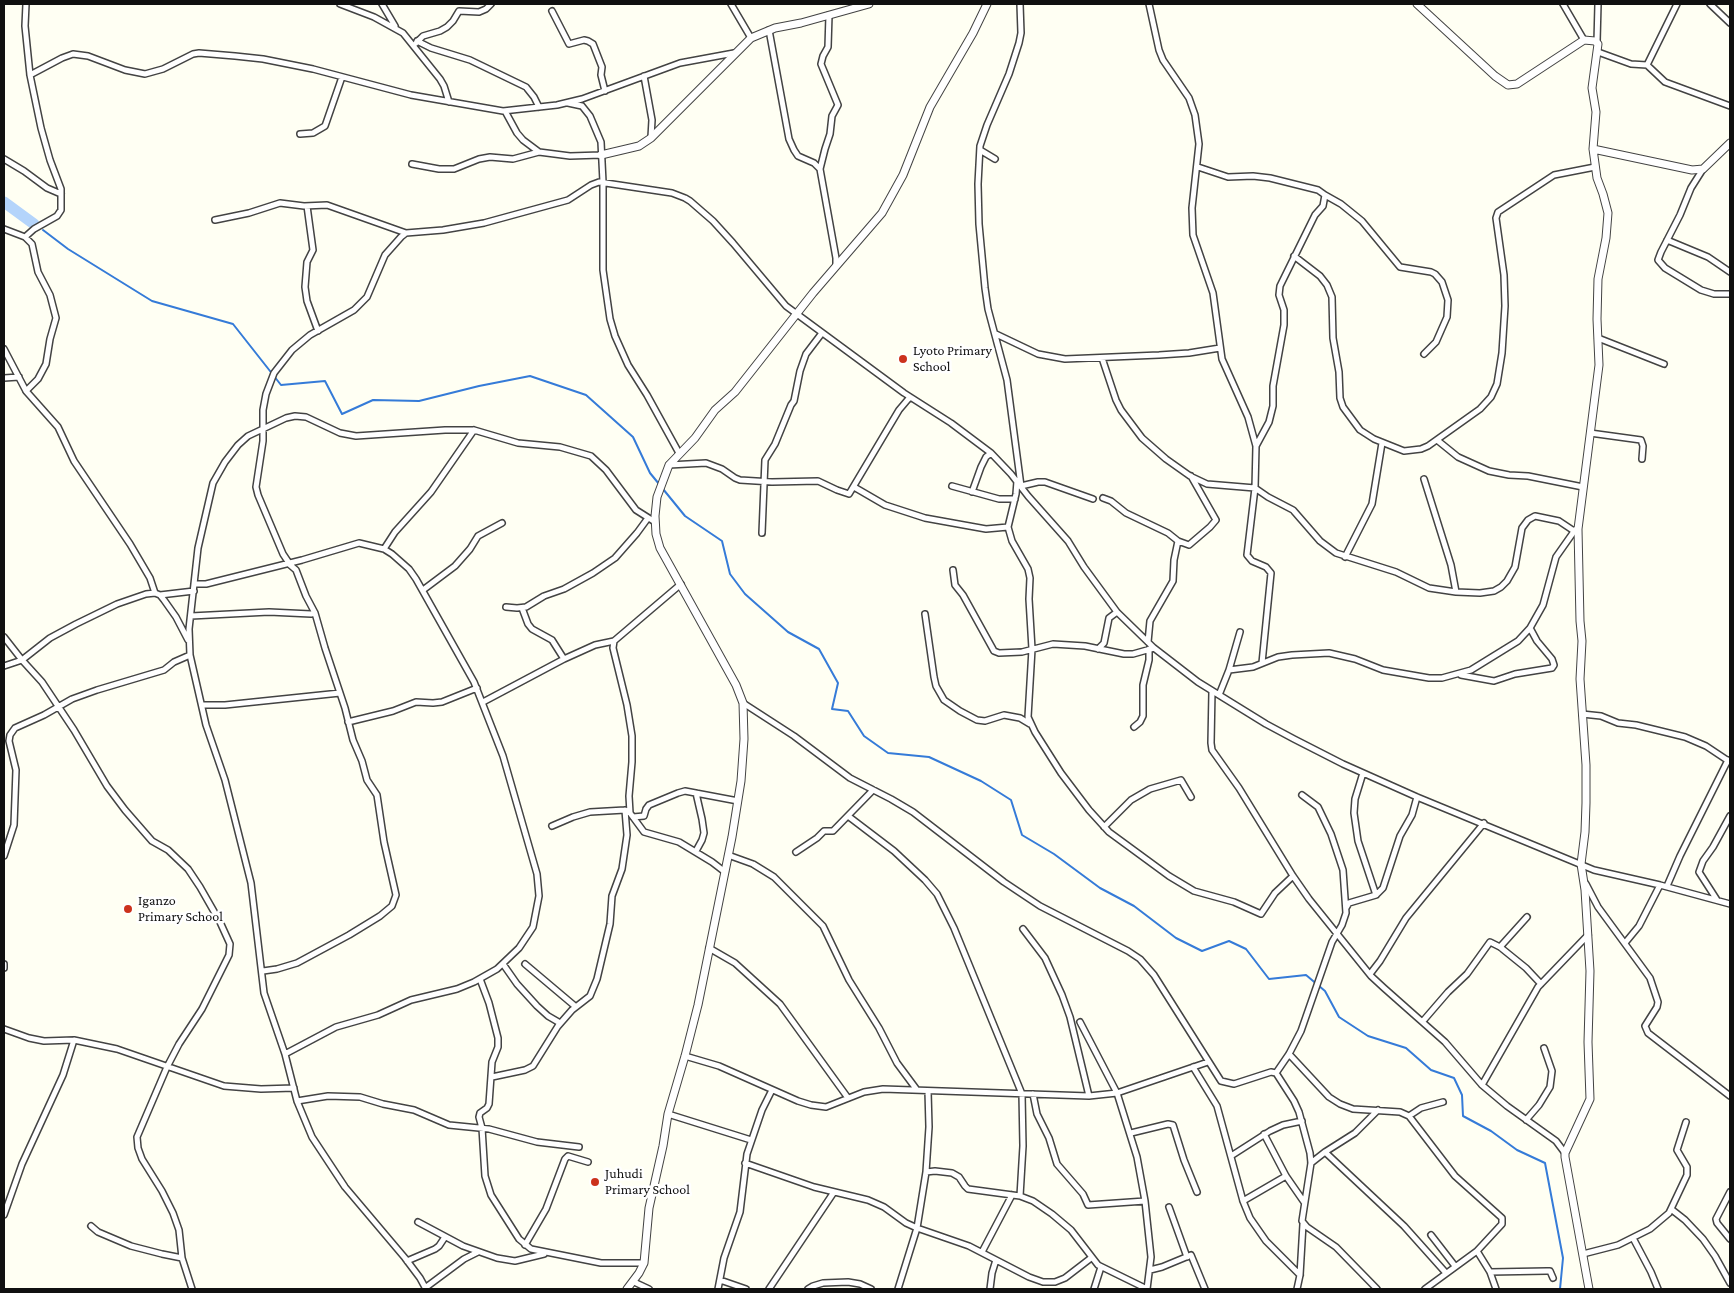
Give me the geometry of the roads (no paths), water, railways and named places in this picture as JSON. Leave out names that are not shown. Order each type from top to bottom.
[{"type":"street","points":[[25,236],[57,216],[61,210],[61,194],[41,128],[30,75],[25,26],[26,4]]},
{"type":"street","points":[[340,4],[374,16],[396,28],[416,44],[440,79],[449,102]]},
{"type":"street","points":[[382,4],[396,28]]},
{"type":"street","points":[[416,44],[423,36],[447,27],[459,11],[479,12],[486,10],[491,4]]},
{"type":"street","points":[[731,4],[750,38]]},
{"type":"street","points":[[412,164],[439,169],[454,169],[478,159],[490,157],[513,160],[539,152],[570,156],[601,155],[639,146],[651,138],[750,38],[769,30],[869,4]]},
{"type":"street","points":[[506,607],[526,607],[593,573],[615,558],[637,533],[652,520],[657,497],[669,465],[695,438],[715,410],[735,392],[836,265],[882,213],[905,169],[930,107],[973,33],[986,4]]},
{"type":"street","points":[[1020,4],[1021,33],[1019,43],[1009,74],[987,125],[980,150],[978,184],[981,259],[988,309],[996,334],[1012,408],[1019,484],[1008,527],[1012,541],[1029,574],[1032,649],[1028,712],[1031,724],[1073,790],[1104,827],[1116,838],[1189,889],[1234,902],[1258,914],[1263,912],[1275,893],[1292,876]]},
{"type":"street","points":[[1150,4],[1155,36],[1163,60],[1189,98],[1195,115],[1199,144],[1198,167],[1192,208],[1192,230],[1213,293],[1222,359],[1248,417],[1256,446],[1255,488],[1247,555],[1252,561],[1266,567],[1272,573],[1262,663]]},
{"type":"street","points":[[1417,4],[1495,76],[1508,85],[1524,80],[1584,40],[1596,42]]},
{"type":"street","points":[[1563,4],[1584,40]]},
{"type":"street","points":[[1565,1152],[1590,1099],[1588,1042],[1590,971],[1584,879],[1581,864],[1585,832],[1586,765],[1580,678],[1582,641],[1576,528],[1599,365],[1598,279],[1606,238],[1608,213],[1597,178],[1593,149],[1596,112],[1592,83],[1598,52],[1596,42],[1598,4]]},
{"type":"street","points":[[1647,65],[1677,4]]},
{"type":"street","points":[[1710,4],[1730,24]]},
{"type":"street","points":[[552,11],[569,44],[584,40],[593,44],[602,67],[600,76],[605,90]]},
{"type":"street","points":[[829,15],[828,47],[821,64],[838,105],[832,116],[830,134],[824,149],[820,169],[836,265]]},
{"type":"street","points":[[769,30],[789,139],[798,156],[814,163],[820,169]]},
{"type":"street","points":[[416,44],[470,60],[526,87],[534,97],[539,108]]},
{"type":"street","points":[[1598,52],[1631,64],[1647,65],[1664,82],[1730,106]]},
{"type":"street","points":[[30,75],[73,54],[88,56],[125,70],[145,74],[152,73],[199,53],[263,59],[313,69],[402,93],[484,109],[505,111],[539,108],[567,102],[680,63],[734,53]]},
{"type":"street","points":[[644,76],[652,120],[651,138]]},
{"type":"street","points":[[300,134],[313,133],[325,126],[342,77]]},
{"type":"street","points":[[567,102],[582,106],[590,116],[601,142],[603,270],[612,327],[620,350],[679,453]]},
{"type":"street","points":[[505,111],[517,133],[539,152]]},
{"type":"street","points":[[1730,143],[1703,169],[1691,188],[1680,216],[1658,257],[1661,265],[1701,290],[1714,294],[1730,294]]},
{"type":"street","points":[[1593,149],[1678,168],[1703,169]]},
{"type":"street","points":[[980,150],[995,159]]},
{"type":"street","points":[[4,159],[47,188],[61,194]]},
{"type":"street","points":[[1198,167],[1228,177],[1253,176],[1270,178],[1318,190],[1362,221],[1400,266],[1431,272],[1438,276],[1448,300],[1447,317],[1436,342],[1424,354]]},
{"type":"street","points":[[1294,256],[1320,276],[1327,285],[1332,297],[1333,338],[1340,372],[1340,398],[1343,407],[1360,430],[1382,443],[1408,452],[1421,449],[1437,440],[1486,404],[1497,384],[1502,353],[1505,306],[1504,275],[1496,218],[1498,213],[1520,196],[1554,175],[1595,167]]},
{"type":"street","points":[[215,220],[249,213],[280,203],[307,206],[331,205],[343,212],[357,214],[406,233],[443,230],[484,223],[568,200],[596,182],[678,195],[690,201],[713,221],[777,297],[796,314],[991,453],[1068,541],[1084,567],[1117,612],[1148,642],[1151,648],[1212,691],[1269,726],[1363,773],[1581,864],[1601,872],[1667,886],[1718,901],[1729,902]]},
{"type":"street","points":[[1256,446],[1269,422],[1273,406],[1273,386],[1284,325],[1284,310],[1279,291],[1282,280],[1315,216],[1323,206],[1325,195]]},
{"type":"street","points":[[307,206],[313,250],[307,262],[305,287],[318,331]]},
{"type":"street","points":[[4,229],[25,236],[32,244],[38,272],[50,295],[56,318],[50,338],[46,364],[38,379],[26,390]]},
{"type":"street","points":[[262,971],[297,963],[349,935],[380,916],[392,906],[396,895],[382,830],[377,795],[368,780],[348,722],[328,660],[316,612],[306,596],[296,570],[284,554],[258,494],[257,478],[263,441],[264,402],[274,372],[292,350],[360,304],[366,297],[385,255],[406,233]]},
{"type":"street","points":[[1667,240],[1708,257],[1730,272]]},
{"type":"street","points":[[762,533],[765,460],[779,436],[794,400],[802,363],[812,344],[822,332]]},
{"type":"street","points":[[996,334],[1038,354],[1065,359],[1189,353],[1220,348]]},
{"type":"street","points":[[1598,338],[1664,364]]},
{"type":"street","points":[[4,349],[26,390],[58,427],[74,461],[140,560],[158,594],[176,618],[189,642]]},
{"type":"street","points":[[1102,358],[1116,400],[1136,432],[1166,459],[1190,476],[1214,485],[1255,488],[1293,510],[1320,540],[1336,553],[1396,572],[1429,588],[1456,592],[1487,593],[1501,587],[1507,581],[1514,567],[1520,533],[1531,518],[1535,516],[1576,528]]},
{"type":"street","points":[[4,378],[19,377]]},
{"type":"street","points":[[669,465],[706,463],[722,469],[734,478],[764,481],[818,481],[849,494],[892,421],[910,397]]},
{"type":"street","points":[[478,1252],[464,1259],[426,1288],[407,1261],[326,1161],[307,1128],[297,1102],[285,1054],[264,993],[251,883],[225,780],[210,740],[190,655],[189,642],[194,584],[200,540],[213,483],[225,462],[238,445],[248,436],[263,428],[296,416],[306,417],[340,433],[356,436],[474,430],[518,443],[560,447],[591,456],[606,470],[636,510],[652,520],[660,548],[726,666],[744,703],[744,739],[738,801],[728,855],[685,1056],[668,1114],[664,1146],[649,1208],[644,1263],[634,1282],[627,1289]]},
{"type":"street","points":[[384,549],[395,532],[431,492],[474,430]]},
{"type":"street","points":[[1590,433],[1641,440],[1643,446],[1642,459]]},
{"type":"street","points":[[1437,440],[1458,458],[1489,471],[1528,476],[1583,487]]},
{"type":"street","points":[[1345,557],[1372,504],[1382,443]]},
{"type":"street","points":[[972,492],[981,467],[991,453]]},
{"type":"street","points":[[1103,498],[1126,513],[1189,545],[1214,524],[1216,520],[1190,476]]},
{"type":"street","points":[[1424,479],[1451,565],[1456,592]]},
{"type":"street","points":[[1019,484],[1045,482],[1093,499]]},
{"type":"street","points":[[952,486],[1000,499],[1015,500]]},
{"type":"street","points":[[854,487],[885,505],[925,518],[986,529],[1008,527]]},
{"type":"street","points":[[423,590],[455,566],[470,549],[478,536],[502,523]]},
{"type":"street","points":[[1229,670],[1253,667],[1278,657],[1323,652],[1356,659],[1383,670],[1420,677],[1436,678],[1459,675],[1489,661],[1518,641],[1530,628],[1543,605],[1556,557],[1576,528]]},
{"type":"street","points":[[1148,642],[1150,621],[1173,581],[1174,560],[1178,541]]},
{"type":"street","points":[[194,584],[206,584],[359,543],[384,549],[409,569],[423,590],[483,702],[503,756],[537,874],[539,896],[533,927],[519,948],[503,964],[480,979],[457,989],[411,1000],[378,1015],[344,1024],[285,1054]]},
{"type":"street","points":[[953,570],[955,586],[963,595],[994,651],[1004,653],[1053,644],[1066,644],[1129,654],[1151,648]]},
{"type":"street","points":[[483,702],[564,658],[595,645],[614,641],[681,584]]},
{"type":"street","points":[[4,666],[22,660],[50,638],[117,604],[146,594],[194,591]]},
{"type":"street","points":[[522,608],[528,624],[538,633],[552,640],[564,658]]},
{"type":"street","points":[[191,616],[269,612],[311,614],[316,612]]},
{"type":"street","points":[[1098,649],[1104,643],[1109,618],[1117,612]]},
{"type":"street","points":[[925,614],[936,686],[944,700],[960,712],[977,720],[984,721],[1004,715],[1020,718],[1031,724]]},
{"type":"street","points":[[1459,675],[1494,681],[1515,674],[1552,668],[1554,665],[1552,659],[1536,641],[1530,628]]},
{"type":"street","points":[[1219,695],[1229,670],[1240,632]]},
{"type":"street","points":[[4,637],[42,682],[59,706],[107,786],[125,810],[152,841],[168,850],[188,869],[220,922],[230,944],[229,955],[202,1009],[179,1044],[167,1067],[138,1135],[138,1148],[142,1159],[162,1191],[179,1230],[182,1258],[192,1289]]},
{"type":"street","points":[[492,1077],[525,1070],[533,1066],[560,1023],[590,996],[600,967],[611,916],[612,896],[622,865],[630,813],[632,736],[627,705],[613,648],[614,641]]},
{"type":"street","points":[[1134,727],[1143,716],[1144,685],[1151,648]]},
{"type":"street","points":[[4,856],[14,825],[16,770],[9,741],[10,735],[15,728],[39,718],[72,699],[164,670],[174,662],[190,655]]},
{"type":"street","points":[[348,722],[393,711],[416,702],[442,702],[477,688]]},
{"type":"street","points":[[1212,691],[1212,750],[1240,788],[1292,876],[1370,974],[1445,1042],[1482,1085],[1556,1141],[1565,1152],[1589,1289]]},
{"type":"street","points":[[202,705],[225,705],[340,693]]},
{"type":"street","points":[[744,703],[788,732],[850,778],[913,812],[1004,882],[1040,906],[1140,959],[1154,975],[1217,1076],[1224,1083],[1234,1084],[1271,1072],[1276,1073]]},
{"type":"street","points":[[1582,714],[1601,716],[1614,722],[1643,726],[1685,737],[1706,746],[1729,761],[1680,856],[1667,886]]},
{"type":"street","points":[[1363,773],[1354,809],[1355,827],[1376,895]]},
{"type":"street","points":[[1104,827],[1131,800],[1150,789],[1181,780],[1191,797]]},
{"type":"street","points":[[796,852],[824,831],[833,831],[873,790]]},
{"type":"street","points":[[552,826],[590,812],[630,813],[644,816],[649,805],[678,793],[690,791],[738,801]]},
{"type":"street","points":[[696,793],[704,833],[696,852]]},
{"type":"street","points":[[1276,1073],[1301,1031],[1336,933],[1344,921],[1346,909],[1343,870],[1331,834],[1318,807],[1302,796]]},
{"type":"street","points":[[1346,909],[1352,901],[1376,895],[1381,891],[1386,882],[1400,836],[1412,815],[1417,797]]},
{"type":"street","points":[[630,813],[644,832],[672,839],[696,852],[724,872]]},
{"type":"street","points":[[848,816],[912,867],[936,894],[962,945],[1022,1094],[1023,1146],[1020,1196]]},
{"type":"street","points":[[1718,901],[1699,872],[1703,861],[1713,848],[1730,816]]},
{"type":"street","points":[[1370,974],[1406,918],[1484,823]]},
{"type":"street","points":[[728,855],[753,864],[774,878],[823,926],[854,989],[879,1028],[898,1063],[917,1090]]},
{"type":"street","points":[[1584,879],[1598,906],[1650,978],[1657,997],[1657,1007],[1646,1026],[1648,1033],[1730,1096]]},
{"type":"street","points":[[1625,943],[1639,926],[1660,885]]},
{"type":"street","points":[[1500,947],[1527,917]]},
{"type":"street","points":[[1023,929],[1045,958],[1062,995],[1070,1017],[1089,1096]]},
{"type":"street","points":[[1482,1085],[1540,984],[1588,935]]},
{"type":"street","points":[[1423,1021],[1448,992],[1467,974],[1492,942],[1526,968],[1540,984]]},
{"type":"street","points":[[709,948],[735,963],[780,1004],[848,1098]]},
{"type":"street","points":[[503,964],[532,1001],[548,1016],[560,1023]]},
{"type":"street","points":[[525,964],[576,1007]]},
{"type":"street","points":[[480,979],[489,1003],[498,1038],[498,1047],[492,1062],[489,1104],[487,1108],[480,1112],[479,1117],[482,1128],[482,1162],[487,1187],[508,1224],[525,1245],[547,1254],[602,1263],[644,1263]]},
{"type":"street","points":[[926,1172],[935,1170],[952,1173],[957,1175],[968,1189],[1020,1196],[1033,1201],[1060,1219],[1075,1234],[1091,1258],[1101,1267],[1147,1289],[1151,1257],[1146,1200],[1131,1133],[1117,1093],[1080,1022]]},
{"type":"street","points":[[4,1029],[44,1041],[74,1040],[118,1049],[224,1086],[261,1089],[294,1088]]},
{"type":"street","points":[[4,1215],[22,1164],[63,1075],[74,1040]]},
{"type":"street","points":[[1526,1120],[1539,1105],[1550,1087],[1552,1071],[1544,1048]]},
{"type":"street","points":[[1289,1054],[1334,1101],[1348,1108],[1400,1112],[1409,1116],[1455,1176],[1502,1218],[1502,1224],[1477,1251],[1425,1289]]},
{"type":"street","points":[[685,1056],[712,1063],[772,1090],[820,1107],[833,1106],[848,1098],[873,1090],[892,1088],[928,1091],[1089,1096],[1117,1093],[1208,1062]]},
{"type":"street","points":[[1193,1067],[1217,1106],[1243,1201],[1250,1218],[1261,1235],[1300,1276]]},
{"type":"street","points":[[1276,1073],[1294,1101],[1302,1121],[1311,1163],[1302,1221],[1300,1276],[1296,1289]]},
{"type":"street","points":[[718,1289],[724,1258],[740,1212],[745,1163],[751,1140],[772,1090]]},
{"type":"street","points":[[898,1289],[917,1228],[926,1172],[929,1127],[928,1091]]},
{"type":"street","points":[[1033,1094],[1037,1114],[1049,1138],[1057,1164],[1083,1194],[1088,1205],[1146,1200]]},
{"type":"street","points":[[297,1102],[318,1097],[350,1095],[414,1110],[449,1125],[482,1128],[549,1144],[579,1147]]},
{"type":"street","points":[[1409,1116],[1426,1106],[1443,1102]]},
{"type":"street","points":[[1311,1163],[1355,1133],[1378,1110]]},
{"type":"street","points":[[668,1114],[751,1140]]},
{"type":"street","points":[[1231,1156],[1264,1134],[1283,1125],[1302,1121]]},
{"type":"street","points":[[1582,1254],[1615,1247],[1633,1238],[1666,1216],[1687,1174],[1687,1167],[1677,1150],[1686,1122]]},
{"type":"street","points":[[1131,1133],[1168,1124],[1173,1125],[1197,1192]]},
{"type":"street","points":[[1264,1134],[1286,1176],[1304,1202]]},
{"type":"street","points":[[1325,1152],[1404,1226],[1446,1273]]},
{"type":"street","points":[[525,1245],[546,1209],[565,1159],[568,1156],[588,1162]]},
{"type":"street","points":[[745,1163],[784,1177],[868,1200],[917,1228],[982,1252],[1029,1278],[1052,1283],[1065,1278],[1091,1258]]},
{"type":"street","points":[[1243,1201],[1286,1176]]},
{"type":"street","points":[[769,1289],[834,1192]]},
{"type":"street","points":[[1730,1192],[1716,1219],[1716,1223],[1730,1239]]},
{"type":"street","points":[[982,1252],[1012,1195]]},
{"type":"street","points":[[1169,1207],[1188,1256]]},
{"type":"street","points":[[1671,1209],[1704,1239],[1716,1256],[1730,1283]]},
{"type":"street","points":[[418,1222],[445,1237],[478,1252],[497,1258],[515,1261],[547,1254]]},
{"type":"street","points":[[1303,1224],[1336,1247],[1377,1289]]},
{"type":"street","points":[[90,1226],[98,1232],[131,1246],[182,1258]]},
{"type":"street","points":[[1431,1235],[1456,1266]]},
{"type":"street","points":[[407,1261],[435,1249],[445,1237]]},
{"type":"street","points":[[1633,1238],[1658,1289]]},
{"type":"street","points":[[1477,1251],[1490,1272],[1496,1289]]},
{"type":"street","points":[[1150,1270],[1191,1255],[1205,1289]]},
{"type":"street","points":[[990,1289],[996,1260]]},
{"type":"street","points":[[1094,1289],[1101,1267]]},
{"type":"street","points":[[1490,1272],[1547,1271],[1550,1272],[1553,1278]]},
{"type":"street","points":[[720,1280],[746,1289]]},
{"type":"street","points":[[634,1282],[649,1289]]},
{"type":"street","points":[[808,1289],[823,1283],[848,1282],[860,1284],[871,1289]]},
{"type":"waterway","points":[[4,202],[34,224]]},
{"type":"waterway","points":[[43,230],[68,249],[152,301],[233,324],[281,385],[325,381],[342,414],[373,400],[419,401],[530,376],[586,395],[633,437],[650,473],[659,484]]},
{"type":"waterway","points":[[663,489],[685,516],[722,541],[730,574],[745,594],[788,632],[819,649],[838,683],[832,709],[848,711],[864,736],[888,753],[929,757],[981,781],[1011,800],[1022,835],[1054,854],[1100,888],[1134,906],[1176,938],[1202,951],[1229,941],[1246,949],[1269,979],[1306,975],[1325,991],[1339,1017],[1368,1036],[1406,1048],[1431,1070],[1454,1078],[1462,1095],[1463,1116],[1491,1131],[1517,1150],[1545,1163],[1563,1258],[1560,1289]]},
{"type":"place","name":"Lyoto Primary School","points":[[903,359]]},
{"type":"place","name":"Iganzo Primary School","points":[[128,909]]},
{"type":"place","name":"Juhudi Primary School","points":[[595,1182]]}]
